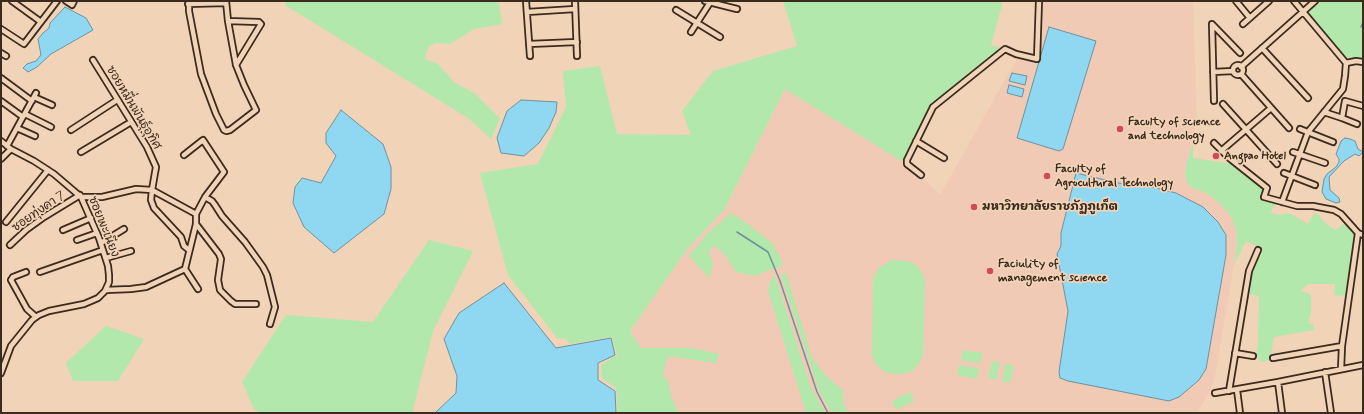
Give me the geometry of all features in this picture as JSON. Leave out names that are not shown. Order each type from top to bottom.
[{"type":"street","points":[[12,1],[41,22]]},
{"type":"street","points":[[1,29],[24,44],[57,1]]},
{"type":"street","points":[[66,1],[72,5],[74,1]]},
{"type":"street","points":[[526,1],[530,56]]},
{"type":"street","points":[[575,1],[577,56]]},
{"type":"street","points":[[705,1],[737,10]]},
{"type":"street","points":[[921,175],[906,163],[934,107],[1005,49],[1016,54],[1037,59],[1039,1]]},
{"type":"street","points":[[1236,1],[1250,18]]},
{"type":"street","points":[[1243,24],[1269,1]]},
{"type":"street","points":[[1282,202],[1308,132],[1343,89],[1346,64],[1304,11],[1294,1]]},
{"type":"street","points":[[1233,71],[1236,66],[1241,67],[1315,1]]},
{"type":"street","points":[[188,2],[226,2],[236,65],[256,110],[230,130],[224,130],[216,114],[202,74],[188,2]]},
{"type":"street","points":[[690,32],[711,2]]},
{"type":"street","points":[[527,12],[575,9]]},
{"type":"street","points":[[676,10],[720,37]]},
{"type":"street","points":[[228,22],[259,22],[261,24],[236,65]]},
{"type":"street","points":[[1214,101],[1212,24],[1240,54]]},
{"type":"street","points":[[529,44],[577,42]]},
{"type":"street","points":[[1262,48],[1308,98]]},
{"type":"street","points":[[1,53],[6,56]]},
{"type":"street","name":"ซอยหมื่นพันธุ์อุทิศ","points":[[93,60],[147,147],[156,167],[151,200],[154,208],[181,237],[184,246],[189,250]]},
{"type":"street","points":[[1346,64],[1363,62]]},
{"type":"street","points":[[1241,67],[1241,74],[1289,128]]},
{"type":"street","points":[[1213,72],[1233,71],[1236,75],[1241,74]]},
{"type":"street","points":[[1,78],[52,106]]},
{"type":"street","points":[[1,158],[9,148],[17,128],[34,97]]},
{"type":"street","points":[[71,130],[117,100]]},
{"type":"street","points":[[1342,118],[1345,100],[1363,106]]},
{"type":"street","points":[[1,101],[24,115],[51,127]]},
{"type":"street","points":[[1223,104],[1277,164]]},
{"type":"street","points":[[1221,151],[1271,108]]},
{"type":"street","points":[[1324,112],[1357,124]]},
{"type":"street","points":[[81,152],[132,122]]},
{"type":"street","points":[[17,128],[35,136]]},
{"type":"street","points":[[1300,129],[1333,142]]},
{"type":"street","points":[[184,155],[203,140],[224,172],[205,197],[196,214],[196,224],[185,269],[198,289]]},
{"type":"street","name":"ซอยพะเนียง","points":[[1,141],[9,148],[48,170],[80,196],[91,218],[106,258],[109,275],[109,282],[106,290]]},
{"type":"street","points":[[916,141],[944,158]]},
{"type":"street","points":[[1214,144],[1267,188],[1264,197],[1297,206],[1313,206],[1334,210],[1341,214],[1361,234],[1342,346],[1341,369]]},
{"type":"street","points":[[1292,152],[1325,163]]},
{"type":"street","points":[[6,222],[48,170]]},
{"type":"street","points":[[1284,173],[1315,185]]},
{"type":"street","points":[[80,196],[102,197],[136,189],[152,190],[196,214]]},
{"type":"street","name":"ซอยทุ่งคา 7","points":[[10,245],[26,230],[80,196]]},
{"type":"street","points":[[205,197],[212,200],[222,216],[244,242],[268,276],[275,307],[270,324]]},
{"type":"street","points":[[63,230],[91,218]]},
{"type":"street","points":[[196,224],[219,254],[221,259],[218,280],[220,290],[235,304],[256,304]]},
{"type":"street","points":[[101,243],[124,229]]},
{"type":"street","points":[[77,240],[97,233]]},
{"type":"street","points":[[40,272],[103,250]]},
{"type":"street","points":[[1229,391],[1249,271],[1258,250]]},
{"type":"street","points":[[106,258],[131,251]]},
{"type":"street","points":[[1,373],[11,346],[36,317],[49,311],[84,304],[98,298],[106,290],[146,287],[185,269]]},
{"type":"street","points":[[26,272],[13,276],[11,280],[27,309],[36,317]]},
{"type":"street","points":[[1273,358],[1342,346]]},
{"type":"street","points":[[1236,353],[1253,356]]},
{"type":"street","points":[[1215,393],[1278,382],[1363,364]]},
{"type":"street","points":[[1324,372],[1331,413]]},
{"type":"street","points":[[1278,382],[1282,413]]},
{"type":"street","points":[[1237,390],[1240,413]]},
{"type":"shaded area","name":"มหาวิทยาลัยราชภัฏภูเก็ต","points":[[1042,1],[1193,1],[1197,123],[1185,175],[1188,184],[1193,188],[1208,194],[1230,215],[1236,229],[1237,245],[1215,376],[1211,389],[1197,413],[666,413],[621,344],[688,248],[724,210],[785,89],[912,167],[940,195],[1018,57],[1037,61],[1042,26]]},
{"type":"green space","points":[[286,1],[499,1],[502,24],[474,29],[450,44],[436,43],[428,47],[425,59],[438,64],[455,83],[474,93],[500,118],[491,139],[468,118],[285,5]]},
{"type":"green space","points":[[783,1],[1003,1],[991,45],[1000,48],[931,104],[903,162],[785,89],[724,210],[688,248],[630,331],[641,348],[692,348],[719,354],[716,363],[668,356],[663,374],[669,384],[671,397],[679,413],[618,413],[616,388],[602,378],[601,365],[617,355],[612,337],[570,344],[565,338],[558,339],[508,275],[480,173],[538,164],[566,107],[563,71],[600,66],[617,134],[691,135],[682,111],[713,71],[797,46]]},
{"type":"green space","points":[[1318,1],[1363,1],[1363,59],[1346,57],[1306,12]]},
{"type":"green space","points":[[1193,141],[1193,158],[1232,164],[1264,188],[1261,196],[1263,200],[1276,204],[1270,212],[1279,215],[1289,213],[1308,224],[1314,213],[1319,215],[1326,224],[1336,230],[1346,222],[1355,233],[1346,296],[1334,295],[1335,284],[1308,284],[1300,291],[1311,294],[1311,312],[1308,323],[1313,324],[1314,330],[1274,337],[1270,360],[1261,362],[1256,354],[1258,344],[1259,296],[1249,294],[1254,265],[1262,249],[1246,241],[1234,265],[1237,245],[1236,229],[1230,215],[1208,194],[1193,188],[1188,184],[1185,175],[1187,161]]},
{"type":"green space","points":[[731,213],[748,224],[773,244],[783,264],[780,267],[771,269],[756,276],[736,272],[725,255],[715,246],[708,251],[713,264],[709,278],[689,256],[707,234]]},
{"type":"green space","points":[[429,240],[473,251],[433,331],[412,413],[260,413],[254,409],[242,382],[286,315],[373,322]]},
{"type":"green space","points":[[892,260],[908,261],[915,264],[921,271],[925,281],[923,356],[914,370],[907,373],[897,374],[887,373],[881,369],[875,363],[872,355],[873,279],[879,268]]},
{"type":"green space","points":[[786,273],[812,358],[828,378],[843,390],[843,402],[848,413],[832,413],[820,393],[781,275]]},
{"type":"green space","points":[[775,276],[810,386],[825,413],[806,413],[768,291],[771,279]]},
{"type":"green space","points":[[106,326],[144,339],[118,381],[73,381],[66,363]]},
{"type":"green space","points":[[963,350],[983,353],[980,363],[961,360]]},
{"type":"green space","points":[[992,361],[1000,363],[996,380],[988,378]]},
{"type":"green space","points":[[1006,363],[1014,366],[1010,383],[1002,381]]},
{"type":"green space","points":[[959,365],[979,368],[977,379],[957,375]]},
{"type":"green space","points":[[910,392],[914,401],[896,410],[892,401]]},
{"type":"water","points":[[65,7],[86,18],[93,30],[51,54],[37,67],[28,72],[23,68],[27,64],[36,61],[41,55],[38,39],[49,28],[50,23]]},
{"type":"water","points":[[1049,27],[1096,41],[1063,149],[1059,151],[1017,138]]},
{"type":"water","points":[[1012,73],[1027,76],[1025,85],[1009,81]]},
{"type":"water","points":[[1009,85],[1024,89],[1022,97],[1007,93]]},
{"type":"water","points":[[521,100],[557,102],[556,112],[549,128],[539,143],[524,156],[501,153],[497,138],[507,111]]},
{"type":"water","points":[[341,110],[383,144],[391,167],[391,189],[384,214],[334,253],[304,227],[293,203],[295,187],[302,178],[321,183],[336,156],[326,143],[326,133]]},
{"type":"water","points":[[1345,138],[1355,141],[1358,149],[1363,152],[1359,156],[1355,154],[1344,161],[1329,177],[1330,190],[1339,198],[1340,202],[1336,203],[1326,199],[1322,192],[1324,179],[1339,162],[1336,154],[1341,141]]},
{"type":"water","points":[[1076,173],[1118,183],[1148,186],[1176,193],[1203,207],[1218,222],[1226,235],[1226,255],[1206,369],[1199,380],[1179,397],[1169,401],[1068,381],[1060,378],[1059,372],[1068,311],[1057,254],[1061,246],[1061,233]]},
{"type":"water","points":[[504,283],[556,348],[611,338],[615,355],[598,363],[598,380],[615,391],[616,413],[435,413],[456,393],[457,376],[444,339],[459,313]]},
{"type":"waterway","points":[[1361,27],[1363,22]]},
{"type":"waterway","points":[[737,232],[768,252],[780,281],[817,392],[828,413]]},
{"type":"place","name":"Faculty of science and technology","points":[[1120,129]]},
{"type":"place","name":"Angpao Hotel","points":[[1216,156]]},
{"type":"place","name":"Faculty of Agrocultural Technology","points":[[1047,176]]},
{"type":"place","name":"มหาวิทยาลัยราชภัฏภูเก็ต","points":[[974,207]]},
{"type":"place","name":"Faciulity of management science","points":[[990,271]]}]
